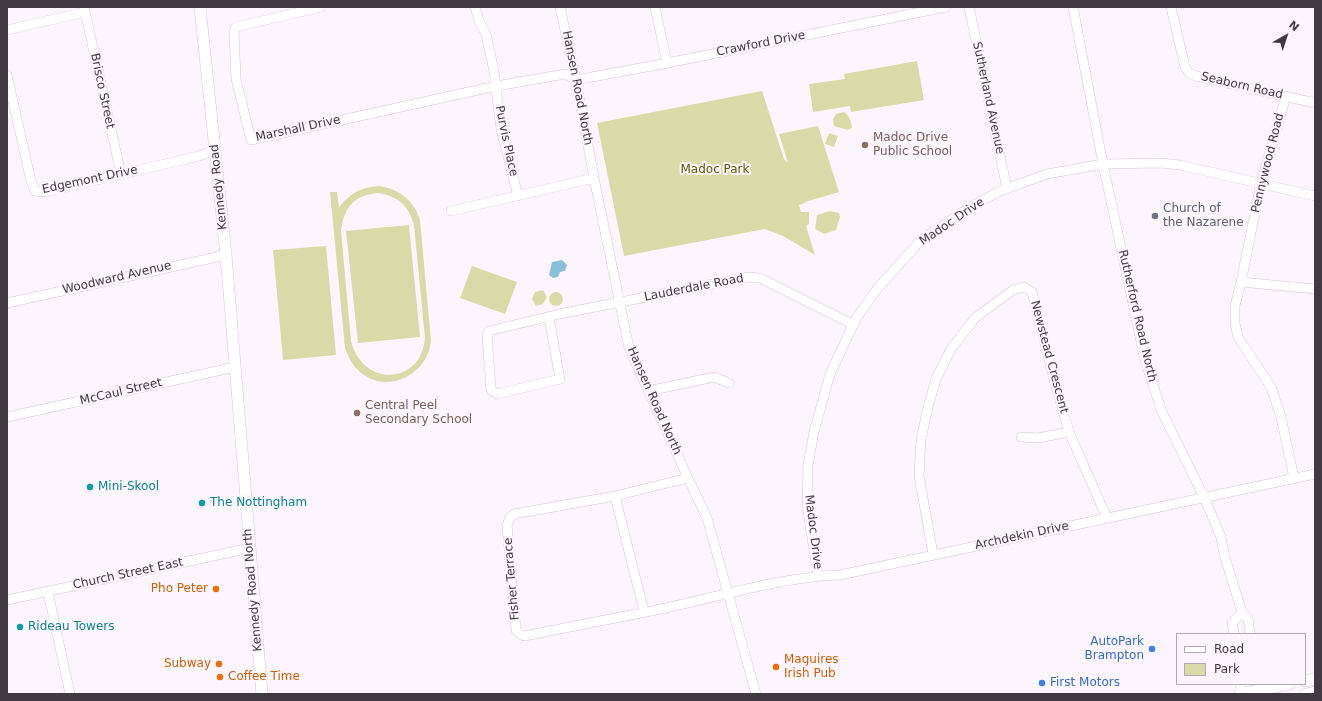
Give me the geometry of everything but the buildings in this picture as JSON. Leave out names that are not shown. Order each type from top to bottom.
[{"type":"main road","name":"Kennedy Road","points":[[200,7],[226,255],[235,366]]},
{"type":"main road","name":"Kennedy Road North","points":[[235,366],[262,694]]},
{"type":"main road","points":[[1241,694],[1284,685]]},
{"type":"main road","points":[[1306,694],[1315,692]]},
{"type":"street","name":"Marshall Drive","points":[[321,7],[236,27],[234,31],[236,80],[251,140],[496,86],[565,74],[576,80]]},
{"type":"street","points":[[475,7],[479,21],[486,34],[496,86]]},
{"type":"street","name":"Hansen Road North","points":[[560,7],[576,80],[594,178],[629,348],[707,518],[756,694]]},
{"type":"street","points":[[655,7],[667,63]]},
{"type":"street","name":"Crawford Drive","points":[[576,80],[946,7]]},
{"type":"street","name":"Sutherland Avenue","points":[[969,7],[1007,189]]},
{"type":"street","name":"Rutherford Road North","points":[[1073,7],[1103,164],[1145,360],[1162,412],[1204,497],[1221,537],[1224,554],[1242,612],[1248,619],[1250,633]]},
{"type":"street","name":"Seaborn Road","points":[[1171,7],[1185,67],[1189,73],[1315,103]]},
{"type":"street","points":[[7,30],[85,10]]},
{"type":"street","name":"Brisco Street","points":[[85,10],[121,174]]},
{"type":"street","name":"Edgemont Drive","points":[[7,75],[31,181],[35,191],[50,191],[198,156],[215,150]]},
{"type":"street","name":"Purvis Place","points":[[496,86],[501,129],[518,196]]},
{"type":"street","name":"Pennywood Road","points":[[1286,96],[1261,183],[1242,282],[1235,306],[1235,322],[1238,337],[1271,387],[1281,417],[1294,478]]},
{"type":"street","name":"Madoc Drive","points":[[818,576],[807,505],[808,465],[814,432],[830,374],[856,319],[876,289],[922,240],[972,206],[1007,189],[1047,174],[1103,164],[1160,163],[1188,167],[1315,196]]},
{"type":"street","points":[[451,211],[594,178]]},
{"type":"street","name":"Woodward Avenue","points":[[7,303],[226,255]]},
{"type":"street","name":"Lauderdale Road","points":[[549,318],[560,379],[497,394],[491,390],[487,335],[489,331],[549,318],[559,314],[749,277],[760,278],[854,325]]},
{"type":"street","points":[[1242,282],[1315,289]]},
{"type":"street","name":"Newstead Crescent","points":[[933,554],[919,476],[921,439],[936,380],[951,349],[975,318],[1014,290],[1024,287],[1032,292],[1069,432],[1107,518]]},
{"type":"street","name":"McCaul Street","points":[[7,417],[235,366]]},
{"type":"street","points":[[648,391],[714,377],[729,383]]},
{"type":"street","points":[[1021,437],[1038,438],[1069,432]]},
{"type":"street","name":"Archdekin Drive","points":[[728,593],[818,576],[840,575],[1315,474]]},
{"type":"street","name":"Fisher Terrace","points":[[688,478],[616,496],[514,514],[510,518],[507,525],[516,630],[524,636],[728,593]]},
{"type":"street","points":[[616,496],[644,611]]},
{"type":"street","name":"Church Street East","points":[[7,600],[250,548]]},
{"type":"street","points":[[48,592],[70,694]]},
{"type":"street","points":[[1234,633],[1232,623],[1242,612]]},
{"type":"green space","points":[[917,61],[924,100],[851,112],[850,106],[813,112],[809,84],[845,79],[844,74]]},
{"type":"green space","name":"Madoc Park","points":[[762,91],[784,159],[788,163],[779,134],[818,126],[839,192],[799,205],[801,212],[809,212],[809,224],[806,226],[815,255],[783,236],[765,229],[624,256],[597,123]]},
{"type":"green space","points":[[844,112],[849,117],[851,123],[852,128],[848,130],[834,126],[833,119],[836,114]]},
{"type":"green space","points":[[829,133],[838,136],[834,147],[825,144]]},
{"type":"green space","points":[[379,186],[393,190],[405,197],[414,207],[420,220],[431,341],[428,353],[422,364],[413,373],[403,379],[391,382],[379,381],[368,377],[357,369],[345,348],[330,192],[337,192],[339,207],[352,194]],"holes":[[[379,193],[398,200],[406,207],[414,225],[425,338],[421,354],[413,365],[403,372],[391,375],[378,373],[367,367],[357,356],[351,341],[341,231],[345,215],[352,204],[363,196],[370,194]]]},
{"type":"green space","points":[[830,211],[839,213],[840,217],[836,230],[824,234],[815,229],[817,215]]},
{"type":"green space","points":[[409,225],[420,337],[358,343],[346,231]]},
{"type":"green space","points":[[326,246],[336,355],[283,360],[273,250]]},
{"type":"green space","points":[[472,266],[517,282],[505,314],[460,298]]},
{"type":"green space","points":[[543,290],[547,297],[543,304],[536,306],[532,299],[535,292]]},
{"type":"green space","points":[[553,292],[559,292],[563,296],[563,302],[559,306],[553,306],[549,302],[549,296]]},
{"type":"water","points":[[562,260],[567,265],[565,271],[560,272],[558,277],[553,278],[549,275],[552,262]]},
{"type":"place","name":"Madoc Drive Public School","points":[[865,145]]},
{"type":"place","name":"Church of the Nazarene","points":[[1155,216]]},
{"type":"place","name":"Central Peel Secondary School","points":[[357,413]]},
{"type":"place","name":"Mini-Skool","points":[[90,487]]},
{"type":"place","name":"The Nottingham","points":[[202,503]]},
{"type":"place","name":"Pho Peter","points":[[216,589]]},
{"type":"place","name":"Rideau Towers","points":[[20,627]]},
{"type":"place","name":"AutoPark Brampton","points":[[1152,649]]},
{"type":"place","name":"Subway","points":[[219,664]]},
{"type":"place","name":"Maguires Irish Pub","points":[[776,667]]},
{"type":"place","name":"Coffee Time","points":[[220,677]]},
{"type":"place","name":"First Motors","points":[[1042,683]]}]
